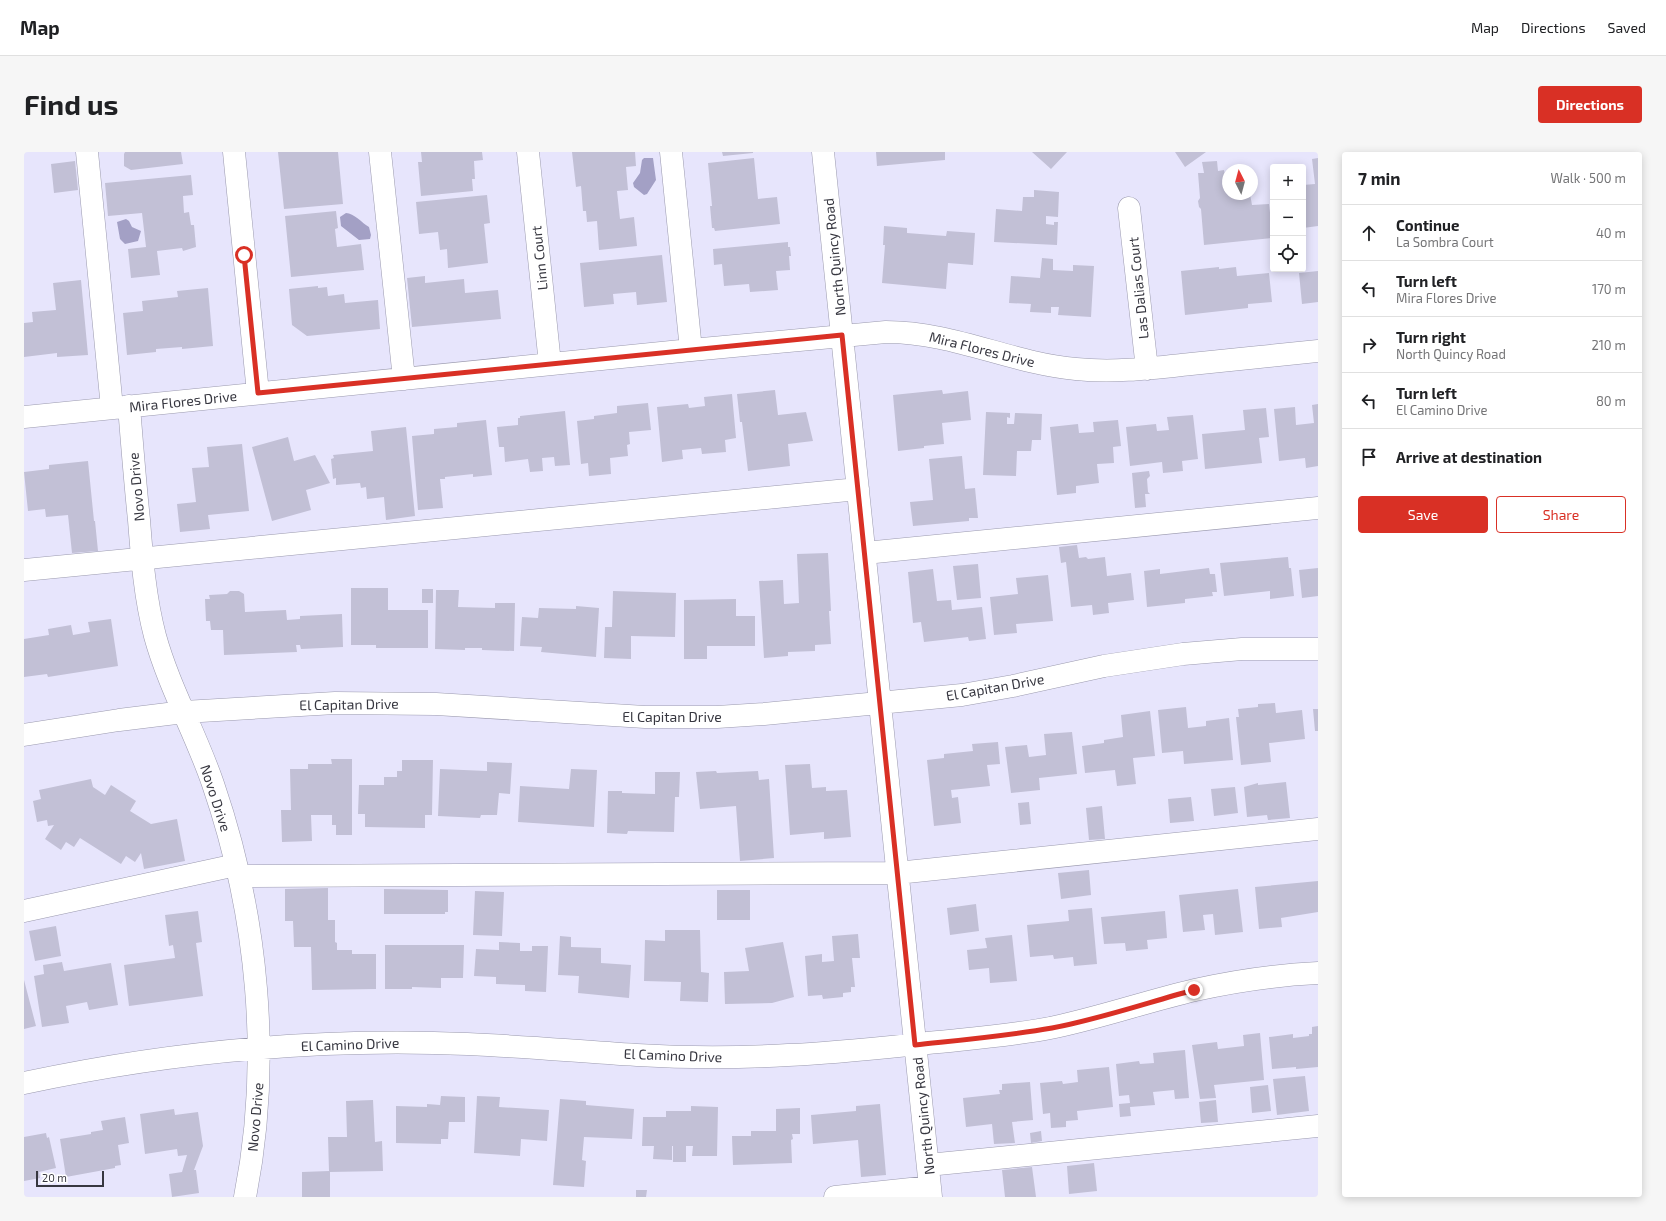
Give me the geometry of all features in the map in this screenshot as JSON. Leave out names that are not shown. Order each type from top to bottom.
[{"type":"street","name":"Novo Drive","points":[[87,152],[120,407],[150,613],[159,649],[214,785],[238,870],[256,984],[259,1048],[253,1152],[245,1197]]},
{"type":"street","points":[[234,152],[258,393]]},
{"type":"street","points":[[380,152],[404,379]]},
{"type":"street","name":"Linn Court","points":[[528,152],[550,364]]},
{"type":"street","points":[[671,152],[691,350]]},
{"type":"street","name":"North Quincy Road","points":[[823,152],[930,1192]]},
{"type":"street","name":"Las Dalias Court","points":[[1129,208],[1147,369]]},
{"type":"street","name":"Mira Flores Drive","points":[[24,417],[842,335],[886,332],[925,334],[963,342],[1030,361],[1062,367],[1099,371],[1147,369],[1318,351]]},
{"type":"street","points":[[24,570],[858,489]]},
{"type":"street","points":[[865,553],[1318,508]]},
{"type":"street","name":"El Capitan Drive","points":[[24,735],[119,720],[184,712],[298,705],[385,703],[455,706],[598,716],[670,717],[764,714],[975,692],[1104,666],[1176,655],[1242,649],[1318,649]]},
{"type":"street","points":[[24,911],[238,870],[897,873],[1318,829]]},
{"type":"street","name":"El Camino Drive","points":[[24,1083],[89,1069],[156,1058],[259,1048],[350,1044],[434,1042],[637,1055],[700,1057],[790,1055],[915,1045],[1053,1028],[1194,990],[1246,980],[1318,973]]},
{"type":"street","points":[[928,1165],[1318,1126]]},
{"type":"street","points":[[835,1197],[930,1192]]},
{"type":"shaded area","points":[[644,158],[653,158],[656,180],[647,194],[644,195],[634,187],[633,183],[640,173],[642,160]]},
{"type":"shaded area","points":[[346,213],[355,216],[369,227],[371,235],[370,239],[359,240],[341,226],[340,217]]},
{"type":"shaded area","points":[[126,219],[132,227],[141,231],[138,241],[125,244],[120,239],[117,222]]},
{"type":"building","points":[[125,152],[181,152],[183,164],[131,170],[124,166]]},
{"type":"building","points":[[278,152],[338,152],[343,204],[284,209]]},
{"type":"building","points":[[421,152],[482,152],[483,160],[474,161],[475,179],[472,179],[473,191],[421,196],[418,162],[422,162]]},
{"type":"building","points":[[572,152],[635,152],[636,166],[626,167],[628,190],[617,191],[620,219],[634,217],[637,246],[599,250],[597,221],[587,222],[586,211],[583,211],[581,186],[576,187]]},
{"type":"building","points":[[722,152],[753,152],[753,153],[723,156]]},
{"type":"building","points":[[876,152],[945,152],[945,160],[877,166]]},
{"type":"building","points":[[1032,152],[1067,152],[1051,169]]},
{"type":"building","points":[[1175,152],[1206,152],[1185,167]]},
{"type":"building","points":[[754,158],[758,199],[777,197],[780,224],[715,231],[714,228],[712,228],[710,206],[712,206],[708,163]]},
{"type":"building","points":[[1318,158],[1318,226],[1306,228],[1306,185],[1315,184],[1312,159]]},
{"type":"building","points":[[75,161],[78,190],[54,193],[51,164]]},
{"type":"building","points":[[1217,161],[1218,171],[1222,170],[1222,200],[1251,200],[1252,205],[1269,204],[1270,238],[1204,245],[1201,209],[1198,201],[1200,198],[1198,173],[1204,173],[1202,162]]},
{"type":"building","points":[[191,175],[193,195],[183,196],[184,213],[189,212],[191,225],[194,225],[196,247],[183,251],[182,248],[157,251],[160,275],[131,278],[128,249],[146,247],[142,213],[108,216],[105,183]]},
{"type":"building","points":[[1034,190],[1059,192],[1058,217],[1046,216],[1046,224],[1054,225],[1054,222],[1058,222],[1057,245],[994,242],[996,209],[1022,211],[1023,197],[1034,197]]},
{"type":"building","points":[[487,195],[490,223],[484,224],[488,263],[448,268],[447,249],[440,250],[438,232],[419,234],[416,202]]},
{"type":"building","points":[[336,211],[338,228],[335,229],[337,247],[361,244],[364,270],[291,277],[285,216]]},
{"type":"building","points":[[884,226],[907,228],[907,233],[946,236],[947,231],[975,233],[973,265],[948,263],[946,289],[882,283],[885,245],[883,245]]},
{"type":"building","points":[[788,242],[791,256],[789,256],[790,270],[776,271],[778,290],[750,292],[749,284],[724,286],[722,264],[714,265],[713,249]]},
{"type":"building","points":[[662,255],[667,302],[637,305],[636,292],[613,294],[614,304],[584,307],[580,263]]},
{"type":"building","points":[[1042,258],[1053,259],[1053,270],[1073,271],[1073,265],[1094,266],[1091,317],[1058,315],[1059,307],[1051,307],[1051,313],[1030,312],[1031,304],[1009,303],[1011,276],[1040,278]]},
{"type":"building","points":[[1219,267],[1219,269],[1236,267],[1237,276],[1269,273],[1272,302],[1248,304],[1248,308],[1185,315],[1181,271]]},
{"type":"building","points":[[1318,271],[1318,302],[1302,304],[1299,273]]},
{"type":"building","points":[[425,276],[425,283],[464,279],[465,293],[498,290],[501,319],[412,327],[407,278]]},
{"type":"building","points":[[81,280],[88,355],[57,357],[57,353],[24,357],[24,323],[33,322],[32,312],[56,310],[53,283]]},
{"type":"building","points":[[318,286],[318,288],[327,287],[328,296],[344,294],[345,303],[378,300],[380,329],[307,336],[292,325],[289,289]]},
{"type":"building","points":[[208,288],[213,346],[182,349],[182,347],[156,349],[156,352],[127,355],[123,313],[143,311],[142,301],[178,297],[177,291]]},
{"type":"building","points":[[775,390],[778,415],[806,412],[813,441],[788,444],[790,466],[748,471],[737,394]]},
{"type":"building","points":[[942,390],[943,394],[968,391],[971,420],[942,423],[944,444],[898,451],[893,395]]},
{"type":"building","points":[[732,394],[736,438],[725,440],[726,452],[702,454],[701,448],[682,450],[683,459],[662,462],[657,407],[688,404],[689,408],[705,406],[704,397]]},
{"type":"building","points":[[648,403],[651,430],[629,432],[630,444],[627,445],[628,456],[610,458],[611,474],[589,476],[588,463],[581,464],[577,421],[594,419],[594,416],[617,413],[617,406]]},
{"type":"building","points":[[1318,404],[1318,466],[1306,468],[1305,458],[1279,461],[1274,409],[1295,407],[1296,425],[1314,423],[1312,405]]},
{"type":"building","points":[[1266,408],[1269,437],[1259,438],[1262,463],[1205,469],[1202,434],[1245,430],[1243,410]]},
{"type":"building","points":[[565,411],[570,465],[555,466],[554,457],[542,458],[543,471],[530,472],[528,459],[505,462],[504,447],[499,447],[497,427],[518,425],[518,418],[520,418],[520,416]]},
{"type":"building","points":[[986,412],[1010,413],[1010,418],[1007,417],[1007,424],[1014,424],[1015,413],[1042,414],[1041,440],[1032,440],[1031,451],[1017,451],[1016,476],[983,475]]},
{"type":"building","points":[[1193,415],[1198,459],[1182,461],[1183,471],[1163,473],[1162,462],[1130,466],[1126,427],[1156,424],[1157,431],[1169,430],[1167,417]]},
{"type":"building","points":[[486,420],[492,475],[473,477],[473,474],[445,477],[445,479],[440,479],[443,508],[418,510],[412,436],[434,434],[434,429],[457,427],[457,423]]},
{"type":"building","points":[[1118,420],[1121,446],[1113,447],[1114,463],[1097,464],[1099,483],[1076,486],[1076,493],[1057,495],[1050,427],[1078,424],[1079,433],[1094,432],[1093,422]]},
{"type":"building","points":[[406,427],[415,516],[386,520],[384,497],[367,499],[366,487],[361,488],[360,483],[336,485],[336,478],[333,479],[331,459],[334,458],[333,455],[373,451],[371,431]]},
{"type":"building","points":[[288,437],[294,461],[315,455],[330,483],[306,490],[311,510],[272,521],[252,447]]},
{"type":"building","points":[[242,444],[249,511],[208,515],[210,529],[180,532],[177,504],[196,502],[192,468],[209,467],[207,447]]},
{"type":"building","points":[[962,456],[965,489],[975,488],[978,518],[969,518],[969,521],[913,526],[910,502],[933,500],[929,459]]},
{"type":"building","points":[[88,461],[98,551],[72,553],[68,515],[46,517],[45,509],[28,511],[24,472],[49,469],[49,465]]},
{"type":"building","points":[[1149,471],[1150,476],[1147,479],[1148,492],[1150,494],[1145,494],[1146,507],[1135,508],[1132,473]]},
{"type":"building","points":[[1077,545],[1079,558],[1086,557],[1088,559],[1105,557],[1107,576],[1131,573],[1134,600],[1108,603],[1109,613],[1093,615],[1092,605],[1071,607],[1066,562],[1061,563],[1059,547]]},
{"type":"building","points":[[828,553],[831,644],[815,645],[815,651],[788,652],[788,656],[764,658],[759,581],[783,580],[784,604],[799,603],[797,554]]},
{"type":"building","points":[[1288,557],[1289,568],[1291,568],[1294,596],[1270,599],[1270,591],[1224,596],[1220,563]]},
{"type":"building","points":[[978,564],[981,598],[957,600],[953,566]]},
{"type":"building","points":[[1209,568],[1210,574],[1215,574],[1217,592],[1212,592],[1213,596],[1185,599],[1185,603],[1147,607],[1144,571],[1160,569],[1160,574]]},
{"type":"building","points":[[1318,568],[1318,596],[1302,598],[1299,570]]},
{"type":"building","points":[[933,569],[937,601],[951,600],[952,610],[982,607],[986,639],[969,641],[968,637],[924,642],[921,622],[913,623],[908,572]]},
{"type":"building","points":[[1048,575],[1053,621],[1016,624],[1017,633],[994,635],[990,597],[1018,594],[1016,578]]},
{"type":"building","points":[[351,588],[388,588],[388,610],[428,610],[428,648],[376,648],[376,645],[351,645]]},
{"type":"building","points":[[422,589],[433,589],[433,603],[422,603]]},
{"type":"building","points":[[436,590],[459,590],[458,607],[495,608],[495,603],[515,603],[514,651],[482,650],[482,648],[465,648],[465,650],[435,649]]},
{"type":"building","points":[[230,591],[239,591],[244,594],[245,612],[286,610],[287,620],[300,619],[300,616],[342,614],[343,647],[301,649],[300,645],[296,645],[297,652],[224,655],[223,630],[211,630],[210,621],[206,621],[205,599],[210,599],[209,595],[227,594]]},
{"type":"building","points":[[613,591],[676,593],[675,637],[631,636],[631,659],[604,658],[605,627],[612,627]]},
{"type":"building","points":[[736,599],[736,616],[755,616],[755,646],[707,646],[707,659],[684,659],[684,600]]},
{"type":"building","points":[[576,606],[599,608],[596,657],[541,652],[542,647],[520,646],[522,617],[538,618],[539,608],[576,609]]},
{"type":"building","points":[[111,619],[118,666],[48,677],[47,674],[24,677],[24,639],[49,635],[48,629],[71,625],[73,635],[90,632],[88,622]]},
{"type":"building","points":[[1275,703],[1276,713],[1302,710],[1305,739],[1269,743],[1271,762],[1241,765],[1236,717],[1239,717],[1238,709],[1258,707],[1258,704]]},
{"type":"building","points":[[1186,707],[1188,728],[1206,726],[1206,721],[1229,718],[1233,760],[1184,764],[1183,751],[1162,753],[1158,710]]},
{"type":"building","points":[[1313,709],[1318,709],[1318,731],[1315,731]]},
{"type":"building","points":[[1150,711],[1155,756],[1133,758],[1136,784],[1117,786],[1115,770],[1085,773],[1082,746],[1104,743],[1104,740],[1123,737],[1121,715]]},
{"type":"building","points":[[1072,732],[1077,774],[1039,778],[1040,790],[1011,793],[1005,747],[1027,745],[1029,757],[1046,755],[1044,734]]},
{"type":"building","points":[[998,742],[1000,764],[987,765],[990,786],[951,790],[952,798],[958,797],[961,823],[934,826],[927,760],[944,758],[944,754],[973,751],[972,744]]},
{"type":"building","points":[[331,759],[352,759],[352,835],[336,835],[336,825],[332,825],[332,815],[311,815],[312,841],[282,842],[281,810],[291,810],[290,769],[308,769],[308,764],[332,764]]},
{"type":"building","points":[[402,760],[433,760],[432,815],[425,815],[425,828],[365,827],[365,814],[358,814],[359,785],[384,785],[384,777],[397,777],[397,771],[402,771]]},
{"type":"building","points":[[487,762],[512,763],[510,794],[499,793],[497,815],[481,815],[480,818],[438,816],[440,769],[487,771]]},
{"type":"building","points":[[810,764],[812,788],[826,787],[826,791],[847,790],[851,837],[824,839],[824,832],[790,835],[785,765]]},
{"type":"building","points":[[571,769],[597,770],[594,827],[518,822],[520,786],[569,789]]},
{"type":"building","points":[[716,771],[717,773],[758,771],[759,780],[769,779],[774,858],[740,861],[736,806],[700,809],[696,772]]},
{"type":"building","points":[[655,772],[680,772],[679,797],[675,797],[674,832],[628,831],[627,834],[607,833],[608,791],[655,794]]},
{"type":"building","points":[[91,779],[93,787],[105,795],[111,785],[136,801],[130,811],[151,824],[177,819],[185,861],[144,869],[141,853],[135,862],[126,856],[121,864],[80,838],[74,847],[66,842],[61,850],[45,839],[54,825],[48,826],[47,820],[37,822],[33,801],[41,799],[39,790]]},
{"type":"building","points":[[1286,782],[1290,818],[1268,820],[1267,815],[1247,817],[1244,787],[1258,783],[1258,785]]},
{"type":"building","points":[[1235,787],[1238,813],[1214,816],[1211,789]]},
{"type":"building","points":[[1191,797],[1194,821],[1170,823],[1168,799]]},
{"type":"building","points":[[1029,802],[1031,824],[1020,825],[1018,803]]},
{"type":"building","points":[[1102,806],[1105,839],[1089,840],[1086,808]]},
{"type":"building","points":[[1089,870],[1091,895],[1061,899],[1058,873]]},
{"type":"building","points":[[1318,881],[1318,912],[1281,918],[1282,927],[1259,929],[1255,887]]},
{"type":"building","points":[[328,888],[328,920],[335,920],[335,942],[337,943],[337,950],[352,950],[352,954],[376,954],[376,989],[312,990],[311,947],[294,947],[293,921],[285,921],[285,889]]},
{"type":"building","points":[[384,889],[448,890],[448,912],[445,912],[445,914],[384,914]]},
{"type":"building","points":[[1238,889],[1243,932],[1215,935],[1213,914],[1203,915],[1205,930],[1183,932],[1179,895]]},
{"type":"building","points":[[717,890],[750,890],[750,920],[717,920]]},
{"type":"building","points":[[475,891],[504,892],[502,936],[473,935]]},
{"type":"building","points":[[976,904],[979,931],[950,935],[947,908]]},
{"type":"building","points":[[1092,908],[1097,964],[1074,966],[1073,957],[1054,959],[1053,955],[1030,957],[1027,925],[1069,921],[1068,910]]},
{"type":"building","points":[[198,911],[202,942],[196,943],[203,996],[129,1006],[124,965],[175,958],[173,945],[169,946],[165,915]]},
{"type":"building","points":[[1165,911],[1167,938],[1147,940],[1148,949],[1126,951],[1125,943],[1104,944],[1101,917]]},
{"type":"building","points":[[56,926],[61,956],[35,961],[29,931]]},
{"type":"building","points":[[665,930],[700,930],[701,972],[709,973],[708,1002],[680,1001],[681,982],[644,981],[645,940],[665,941]]},
{"type":"building","points":[[858,934],[860,958],[852,958],[855,987],[851,987],[851,992],[843,993],[843,997],[823,999],[822,995],[808,996],[805,956],[822,954],[822,962],[834,961],[832,936]]},
{"type":"building","points":[[1012,935],[1017,981],[990,983],[989,968],[969,970],[967,950],[987,948],[985,938]]},
{"type":"building","points":[[560,936],[571,937],[571,947],[601,948],[601,963],[631,965],[629,998],[578,993],[579,976],[558,975]]},
{"type":"building","points":[[499,942],[520,943],[520,951],[532,951],[532,946],[548,946],[546,992],[525,991],[525,985],[496,984],[496,977],[474,976],[476,949],[499,950]]},
{"type":"building","points":[[783,942],[794,997],[772,1003],[725,1004],[724,972],[749,971],[745,948]]},
{"type":"building","points":[[385,945],[464,945],[463,978],[441,978],[441,988],[412,987],[412,989],[385,989]]},
{"type":"building","points":[[62,962],[64,971],[111,963],[118,1005],[89,1010],[87,1002],[66,1006],[69,1023],[42,1027],[34,976],[44,974],[43,965]]},
{"type":"building","points":[[24,980],[36,1026],[24,1029]]},
{"type":"building","points":[[1318,1026],[1318,1067],[1272,1069],[1269,1037],[1293,1034],[1293,1038],[1309,1036],[1309,1034],[1312,1034],[1312,1027]]},
{"type":"building","points":[[1260,1033],[1264,1080],[1214,1085],[1216,1098],[1200,1099],[1192,1045],[1217,1042],[1218,1049],[1244,1046],[1243,1035]]},
{"type":"building","points":[[1185,1050],[1189,1098],[1175,1099],[1174,1090],[1153,1092],[1155,1105],[1130,1107],[1131,1116],[1120,1117],[1119,1104],[1130,1103],[1129,1095],[1119,1096],[1116,1064],[1139,1061],[1140,1064],[1154,1063],[1153,1053]]},
{"type":"building","points":[[1109,1067],[1113,1107],[1077,1111],[1078,1120],[1066,1121],[1066,1127],[1051,1128],[1050,1113],[1043,1114],[1040,1083],[1062,1081],[1063,1084],[1078,1082],[1077,1070]]},
{"type":"building","points":[[1305,1076],[1309,1111],[1277,1115],[1273,1079]]},
{"type":"building","points":[[1030,1082],[1033,1120],[1012,1122],[1015,1143],[994,1144],[992,1124],[966,1127],[963,1098],[1000,1094],[999,1090],[1002,1090],[1002,1084]]},
{"type":"building","points":[[1268,1085],[1271,1111],[1252,1113],[1250,1087]]},
{"type":"building","points":[[441,1096],[465,1097],[465,1122],[449,1122],[448,1139],[441,1139],[441,1144],[396,1143],[396,1106],[427,1107],[427,1104],[440,1105]]},
{"type":"building","points":[[477,1096],[500,1097],[499,1107],[549,1110],[547,1141],[521,1139],[520,1156],[474,1153]]},
{"type":"building","points":[[560,1099],[586,1101],[586,1105],[634,1109],[632,1139],[584,1137],[582,1160],[586,1161],[584,1187],[553,1185]]},
{"type":"building","points":[[373,1100],[375,1142],[382,1141],[383,1171],[330,1172],[330,1197],[302,1197],[302,1172],[329,1171],[328,1137],[347,1137],[346,1101]]},
{"type":"building","points":[[1216,1100],[1218,1122],[1201,1123],[1199,1102]]},
{"type":"building","points":[[880,1104],[886,1175],[861,1177],[858,1140],[813,1144],[811,1115],[856,1111],[856,1106]]},
{"type":"building","points":[[691,1106],[718,1107],[717,1156],[692,1156],[693,1146],[686,1146],[686,1162],[673,1162],[673,1146],[672,1160],[653,1159],[654,1146],[642,1146],[643,1117],[666,1117],[666,1111],[691,1111]]},
{"type":"building","points":[[800,1108],[800,1134],[792,1134],[793,1139],[791,1140],[792,1163],[733,1165],[732,1136],[751,1136],[751,1131],[776,1131],[776,1109]]},
{"type":"building","points":[[174,1109],[175,1115],[198,1112],[203,1146],[194,1170],[196,1170],[199,1193],[172,1197],[169,1174],[182,1172],[187,1155],[178,1156],[177,1149],[145,1154],[140,1114]]},
{"type":"building","points":[[125,1117],[129,1143],[118,1145],[121,1165],[115,1166],[115,1168],[66,1177],[60,1139],[91,1134],[91,1132],[103,1130],[101,1121]]},
{"type":"building","points":[[1041,1131],[1042,1141],[1031,1143],[1030,1133]]},
{"type":"building","points":[[46,1133],[47,1138],[49,1137],[56,1168],[39,1172],[40,1178],[24,1181],[24,1137]]},
{"type":"building","points":[[1094,1163],[1097,1191],[1069,1194],[1067,1166]]},
{"type":"building","points":[[1032,1167],[1036,1197],[1005,1197],[1002,1170]]},
{"type":"building","points":[[636,1190],[647,1190],[646,1197],[636,1197]]},
{"type":"route","points":[[244,255],[258,393],[842,335],[915,1045],[1053,1028],[1194,990]]}]
